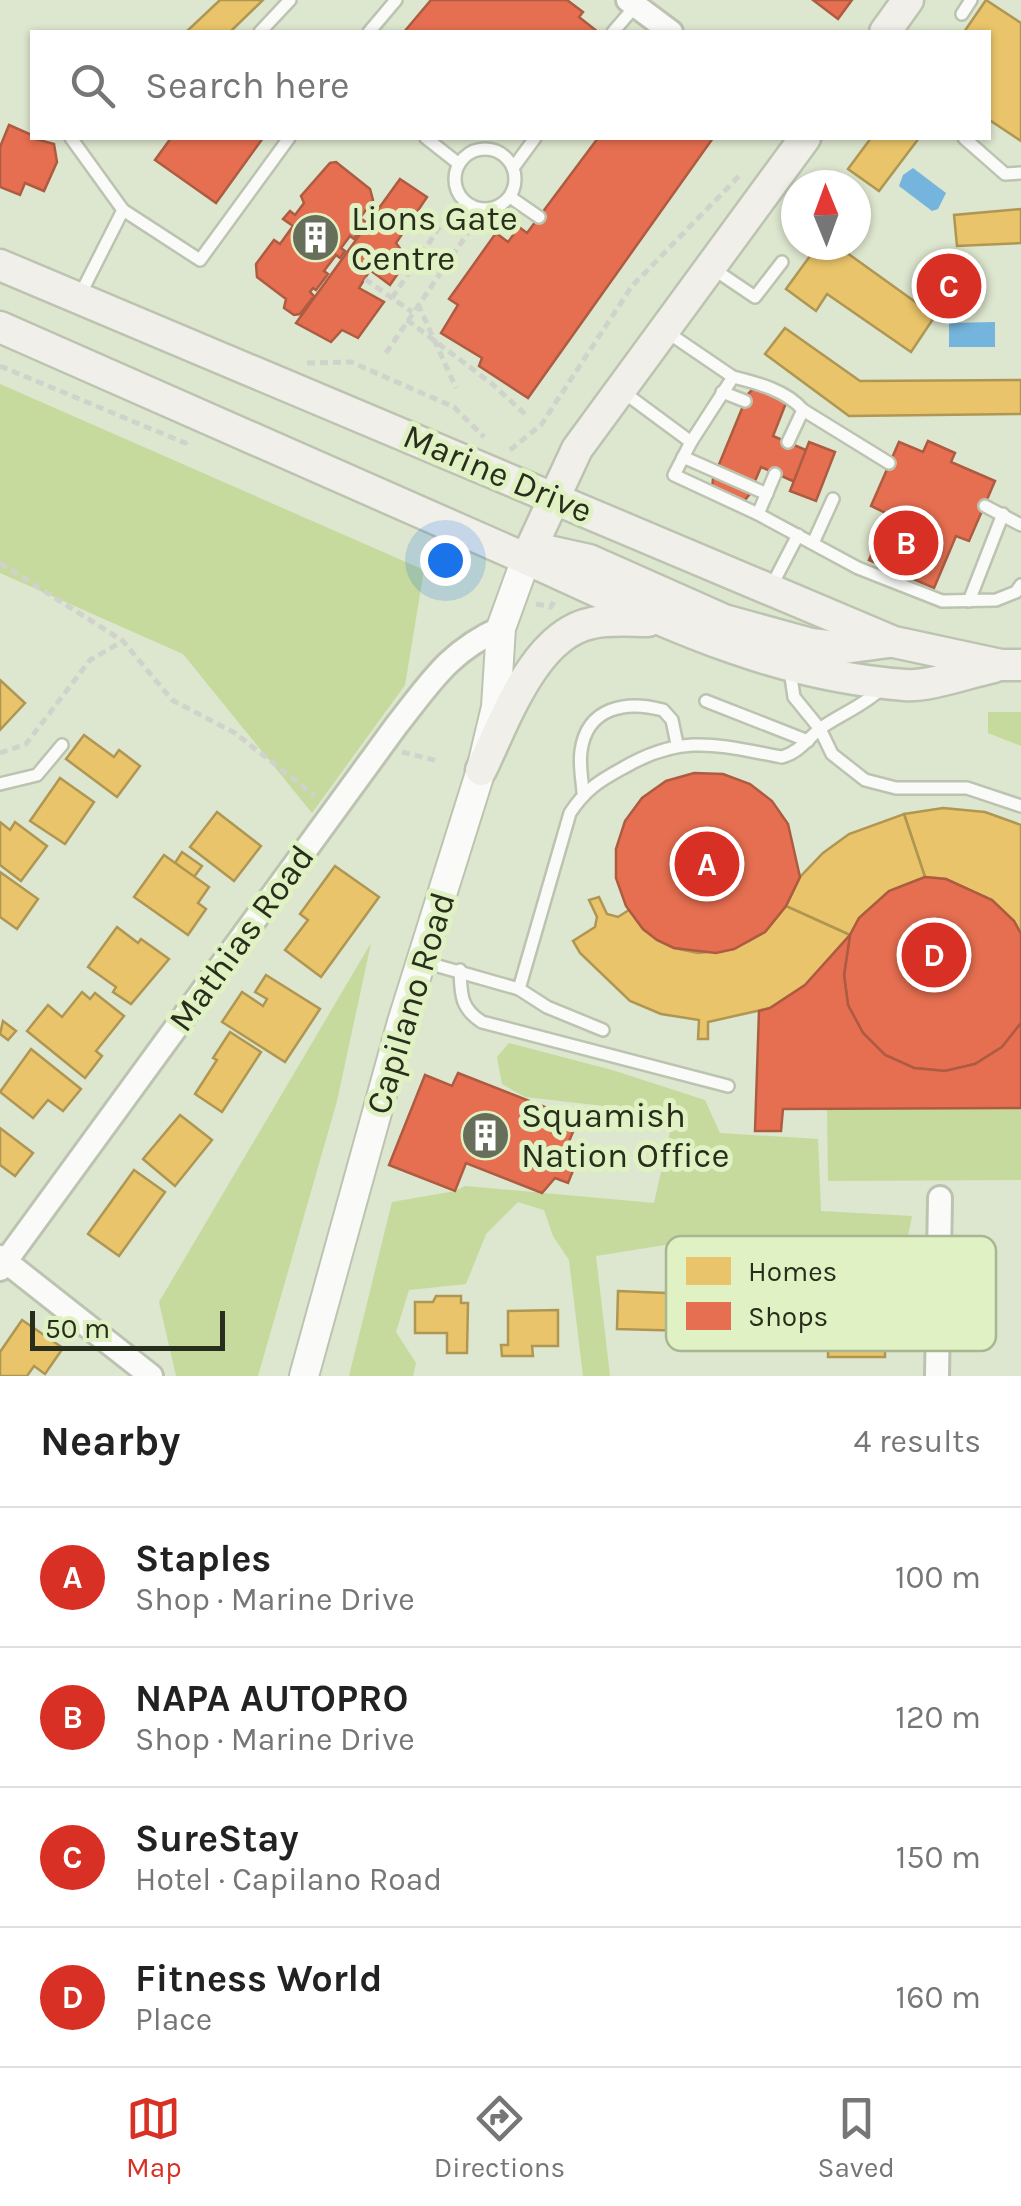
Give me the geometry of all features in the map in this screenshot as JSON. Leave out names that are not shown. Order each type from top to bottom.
[{"type":"main road","points":[[886,30],[908,0]]},
{"type":"main road","points":[[526,559],[575,453],[710,267],[783,177],[804,140]]},
{"type":"main road","name":"Marine Drive","points":[[0,265],[894,642],[1011,665]]},
{"type":"main road","name":"Marine Drive","points":[[0,327],[656,620],[759,658],[910,686],[1011,665]]},
{"type":"main road","points":[[526,559],[548,551],[589,560],[724,620],[811,644],[844,648],[894,642]]},
{"type":"main road","points":[[481,770],[527,675],[559,639],[590,623],[656,620]]},
{"type":"street","points":[[634,3],[668,30]]},
{"type":"street","name":"Capilano Road","points":[[304,1376],[421,961],[481,770],[496,707],[501,628],[526,559]]},
{"type":"street","name":"Mathias Road","points":[[2,1262],[407,712],[469,642],[501,628]]},
{"type":"street","points":[[939,1236],[940,1198]]},
{"type":"street","points":[[2,1262],[150,1376]]},
{"type":"street","points":[[937,1351],[937,1376]]},
{"type":"lane","points":[[264,28],[290,0]]},
{"type":"lane","points":[[371,30],[396,0]]},
{"type":"lane","points":[[962,14],[972,0]]},
{"type":"lane","points":[[614,30],[634,3]]},
{"type":"lane","points":[[71,140],[123,210],[200,260],[288,140]]},
{"type":"lane","points":[[429,140],[459,164]]},
{"type":"lane","points":[[513,169],[534,140]]},
{"type":"lane","points":[[966,140],[1005,174],[1021,172]]},
{"type":"lane","points":[[482,149],[501,153],[513,169],[515,183],[510,196],[493,208],[474,207],[465,201],[456,184],[459,164],[482,149]]},
{"type":"lane","points":[[510,196],[539,217]]},
{"type":"lane","points":[[79,298],[123,210]]},
{"type":"lane","points":[[710,267],[755,297],[782,262]]},
{"type":"lane","points":[[664,330],[733,377],[788,397],[800,416],[889,463]]},
{"type":"lane","points":[[733,377],[674,475],[758,514],[858,568],[942,601],[996,600],[1016,592],[1021,585]]},
{"type":"lane","points":[[621,390],[691,442]]},
{"type":"lane","points":[[722,392],[745,401]]},
{"type":"lane","points":[[782,417],[800,416]]},
{"type":"lane","points":[[788,442],[800,416]]},
{"type":"lane","points":[[684,456],[767,494]]},
{"type":"lane","points":[[758,514],[775,474]]},
{"type":"lane","points":[[813,543],[833,499]]},
{"type":"lane","points":[[985,506],[1021,525]]},
{"type":"lane","points":[[970,601],[1003,514]]},
{"type":"lane","points":[[770,589],[798,535]]},
{"type":"lane","points":[[789,666],[794,697],[820,729],[832,754],[865,780],[896,788],[966,788],[1021,806]]},
{"type":"lane","points":[[520,989],[570,813],[583,792],[644,755],[677,744],[714,744],[782,757],[800,749],[820,729],[866,704],[888,682]]},
{"type":"lane","points":[[706,701],[808,741]]},
{"type":"lane","points":[[583,792],[580,753],[586,733],[594,720],[610,708],[628,704],[663,710],[672,720],[677,744]]},
{"type":"lane","points":[[0,784],[37,776],[62,745]]},
{"type":"lane","points":[[421,961],[520,989],[547,1007],[602,1030]]},
{"type":"lane","points":[[460,970],[465,1008],[482,1022],[728,1086]]},
{"type":"path","points":[[506,452],[542,425],[632,286],[742,173]]},
{"type":"path","points":[[392,298],[451,210]]},
{"type":"path","points":[[386,353],[474,224]]},
{"type":"path","points":[[365,278],[412,312]]},
{"type":"path","points":[[418,304],[456,388]]},
{"type":"path","points":[[407,320],[525,414]]},
{"type":"path","points":[[294,363],[351,362],[454,407],[496,446]]},
{"type":"path","points":[[0,366],[122,418]]},
{"type":"path","points":[[0,563],[124,641],[172,700],[235,733],[315,796]]},
{"type":"path","points":[[534,603],[550,608],[554,601]]},
{"type":"path","points":[[0,753],[26,744],[90,660],[124,641]]},
{"type":"path","points":[[399,751],[438,761]]},
{"type":"green space","points":[[0,384],[424,570],[405,685],[312,813],[183,654],[0,573]]},
{"type":"green space","points":[[988,712],[1021,712],[1021,746],[988,733]]},
{"type":"green space","points":[[371,943],[337,1101],[258,1376],[176,1376],[159,1302]]},
{"type":"green space","points":[[509,1043],[705,1100],[720,1133],[818,1139],[821,1211],[912,1216],[908,1236],[666,1236],[666,1245],[596,1256],[610,1376],[583,1376],[569,1260],[553,1236],[544,1210],[518,1202],[486,1234],[466,1284],[409,1290],[396,1332],[416,1363],[413,1376],[349,1376],[392,1202],[465,1186],[654,1203],[674,1114],[525,1097],[502,1084],[497,1057]]},
{"type":"green space","points":[[1021,1108],[1021,1180],[828,1181],[827,1109]]},
{"type":"water","points":[[913,168],[946,193],[938,209],[932,211],[899,186],[903,175]]},
{"type":"water","points":[[995,322],[995,347],[949,347],[949,323]]},
{"type":"building: Homes","points":[[220,0],[263,0],[232,30],[188,30]]},
{"type":"building: Homes","points":[[986,0],[1021,23],[1021,141],[991,121],[991,30],[965,30]]},
{"type":"building: Homes","points":[[870,140],[917,140],[879,191],[871,185],[871,170],[849,170]]},
{"type":"building: Homes","points":[[1021,209],[1021,243],[957,246],[954,215]]},
{"type":"building: Homes","points":[[807,260],[857,260],[935,316],[911,352],[827,294],[816,311],[786,289]]},
{"type":"building: Homes","points":[[785,328],[860,381],[1021,380],[1021,414],[849,416],[765,354]]},
{"type":"building: Homes","points":[[0,680],[25,703],[0,730]]},
{"type":"building: Homes","points":[[84,735],[114,757],[119,750],[140,766],[117,797],[66,759]]},
{"type":"building: Homes","points":[[60,778],[94,802],[65,844],[30,821]]},
{"type":"building: Homes","points":[[943,808],[985,812],[1021,825],[1021,934],[1014,921],[992,900],[946,879],[925,877],[904,814]]},
{"type":"building: Homes","points":[[217,812],[261,846],[234,881],[190,847]]},
{"type":"building: Homes","points":[[904,814],[925,877],[889,891],[859,918],[850,935],[786,906],[800,877],[823,853],[849,834]]},
{"type":"building: Homes","points":[[0,822],[10,830],[15,822],[47,846],[21,881],[0,865]]},
{"type":"building: Homes","points":[[182,852],[202,866],[194,877],[175,863]]},
{"type":"building: Homes","points":[[164,855],[209,887],[198,903],[206,909],[188,935],[134,897]]},
{"type":"building: Homes","points":[[335,866],[379,897],[321,977],[285,950],[308,920],[300,914]]},
{"type":"building: Homes","points":[[0,872],[38,899],[17,929],[0,917]]},
{"type":"building: Homes","points":[[599,897],[607,914],[618,917],[629,910],[657,940],[698,953],[734,949],[765,932],[786,906],[850,935],[805,985],[770,1008],[708,1022],[708,1039],[698,1039],[699,1020],[661,1014],[630,1001],[580,953],[573,941],[595,927],[597,917],[589,900]]},
{"type":"building: Homes","points":[[117,927],[169,959],[131,1004],[113,992],[116,987],[88,967]]},
{"type":"building: Homes","points":[[266,975],[320,1009],[285,1062],[222,1022],[242,992],[263,1006],[267,999],[255,992]]},
{"type":"building: Homes","points":[[82,992],[90,999],[95,993],[124,1016],[96,1051],[102,1056],[85,1078],[27,1031],[48,1005],[62,1017]]},
{"type":"building: Homes","points":[[3,1021],[16,1031],[8,1040],[0,1034]]},
{"type":"building: Homes","points":[[230,1032],[261,1052],[222,1112],[195,1094]]},
{"type":"building: Homes","points":[[31,1049],[81,1089],[63,1111],[48,1100],[33,1118],[0,1092]]},
{"type":"building: Homes","points":[[180,1115],[212,1140],[175,1186],[143,1159]]},
{"type":"building: Homes","points":[[0,1128],[33,1153],[15,1176],[0,1165]]},
{"type":"building: Homes","points":[[134,1170],[165,1192],[119,1256],[88,1234]]},
{"type":"building: Homes","points":[[618,1291],[666,1293],[666,1330],[617,1329]]},
{"type":"building: Homes","points":[[436,1296],[461,1296],[461,1303],[468,1303],[467,1353],[447,1353],[447,1333],[415,1333],[415,1302],[433,1302]]},
{"type":"building: Homes","points":[[558,1310],[558,1346],[532,1346],[533,1356],[502,1356],[501,1345],[508,1345],[508,1311]]},
{"type":"building: Homes","points":[[22,1320],[63,1348],[45,1374],[34,1366],[27,1376],[0,1376],[0,1352]]},
{"type":"building: Homes","points":[[828,1351],[885,1351],[885,1357],[828,1357]]},
{"type":"building: Shops","points":[[431,0],[567,0],[583,12],[579,17],[595,30],[406,30]]},
{"type":"building: Shops","points":[[813,0],[852,0],[838,19]]},
{"type":"building: Shops","points":[[9,125],[30,134],[30,140],[54,144],[57,162],[44,191],[25,183],[20,195],[0,187],[0,147]]},
{"type":"building: Shops","points":[[170,140],[262,140],[216,203],[155,160]]},
{"type":"building: Shops","points":[[597,140],[712,140],[528,398],[479,366],[482,358],[441,333],[458,305],[449,299],[496,233],[508,242],[519,227],[527,233]]},
{"type":"building: Shops","name":"Lions Gate Centre","points":[[336,162],[370,189],[373,200],[360,218],[366,222],[354,239],[350,236],[341,248],[345,251],[340,258],[336,255],[324,271],[328,274],[310,292],[314,296],[300,314],[294,315],[284,308],[286,299],[257,277],[256,264],[274,240],[280,244],[293,226],[283,219],[290,211],[295,215],[304,203],[301,196],[330,163]]},
{"type":"building: Shops","points":[[400,179],[427,197],[396,243],[408,259],[390,285],[370,270],[359,288],[384,302],[358,338],[342,330],[331,342],[296,323]]},
{"type":"building: Shops","points":[[754,388],[783,397],[786,403],[773,436],[808,451],[795,482],[761,467],[749,495],[744,501],[735,501],[712,488],[713,479],[748,394]]},
{"type":"building: Shops","points":[[928,441],[955,453],[951,462],[995,481],[969,541],[956,536],[934,588],[869,560],[888,514],[871,506],[899,442],[923,452]]},
{"type":"building: Shops","points":[[809,442],[835,452],[816,501],[790,491]]},
{"type":"building: Shops","points":[[694,773],[723,774],[750,784],[772,801],[788,824],[800,877],[786,906],[765,932],[734,949],[716,953],[674,948],[657,940],[626,906],[616,878],[616,849],[625,821],[642,798],[666,781]]},
{"type":"building: Shops","points":[[925,877],[946,879],[992,900],[1014,921],[1021,934],[1021,1023],[1002,1047],[975,1064],[945,1071],[914,1068],[885,1055],[863,1033],[848,1005],[844,975],[850,935],[859,918],[889,891]]},
{"type":"building: Shops","points":[[850,935],[844,975],[848,1005],[863,1033],[885,1055],[914,1068],[945,1071],[975,1064],[1002,1047],[1021,1023],[1021,1108],[783,1109],[781,1131],[755,1131],[759,1011],[805,985]]},
{"type":"building: Shops","name":"Squamish Nation Office","points":[[458,1073],[578,1120],[565,1151],[579,1156],[568,1183],[555,1178],[542,1193],[466,1163],[455,1191],[389,1165],[425,1075],[452,1086]]},
{"type":"place","name":"Lions Gate Centre","points":[[316,238]]},
{"type":"place","name":"SureStay","points":[[949,286]]},
{"type":"place","name":"NAPA AUTOPRO","points":[[906,543]]},
{"type":"place","name":"Staples","points":[[707,864]]},
{"type":"place","name":"Fitness World","points":[[934,955]]},
{"type":"place","name":"Squamish Nation Office","points":[[486,1135]]}]
